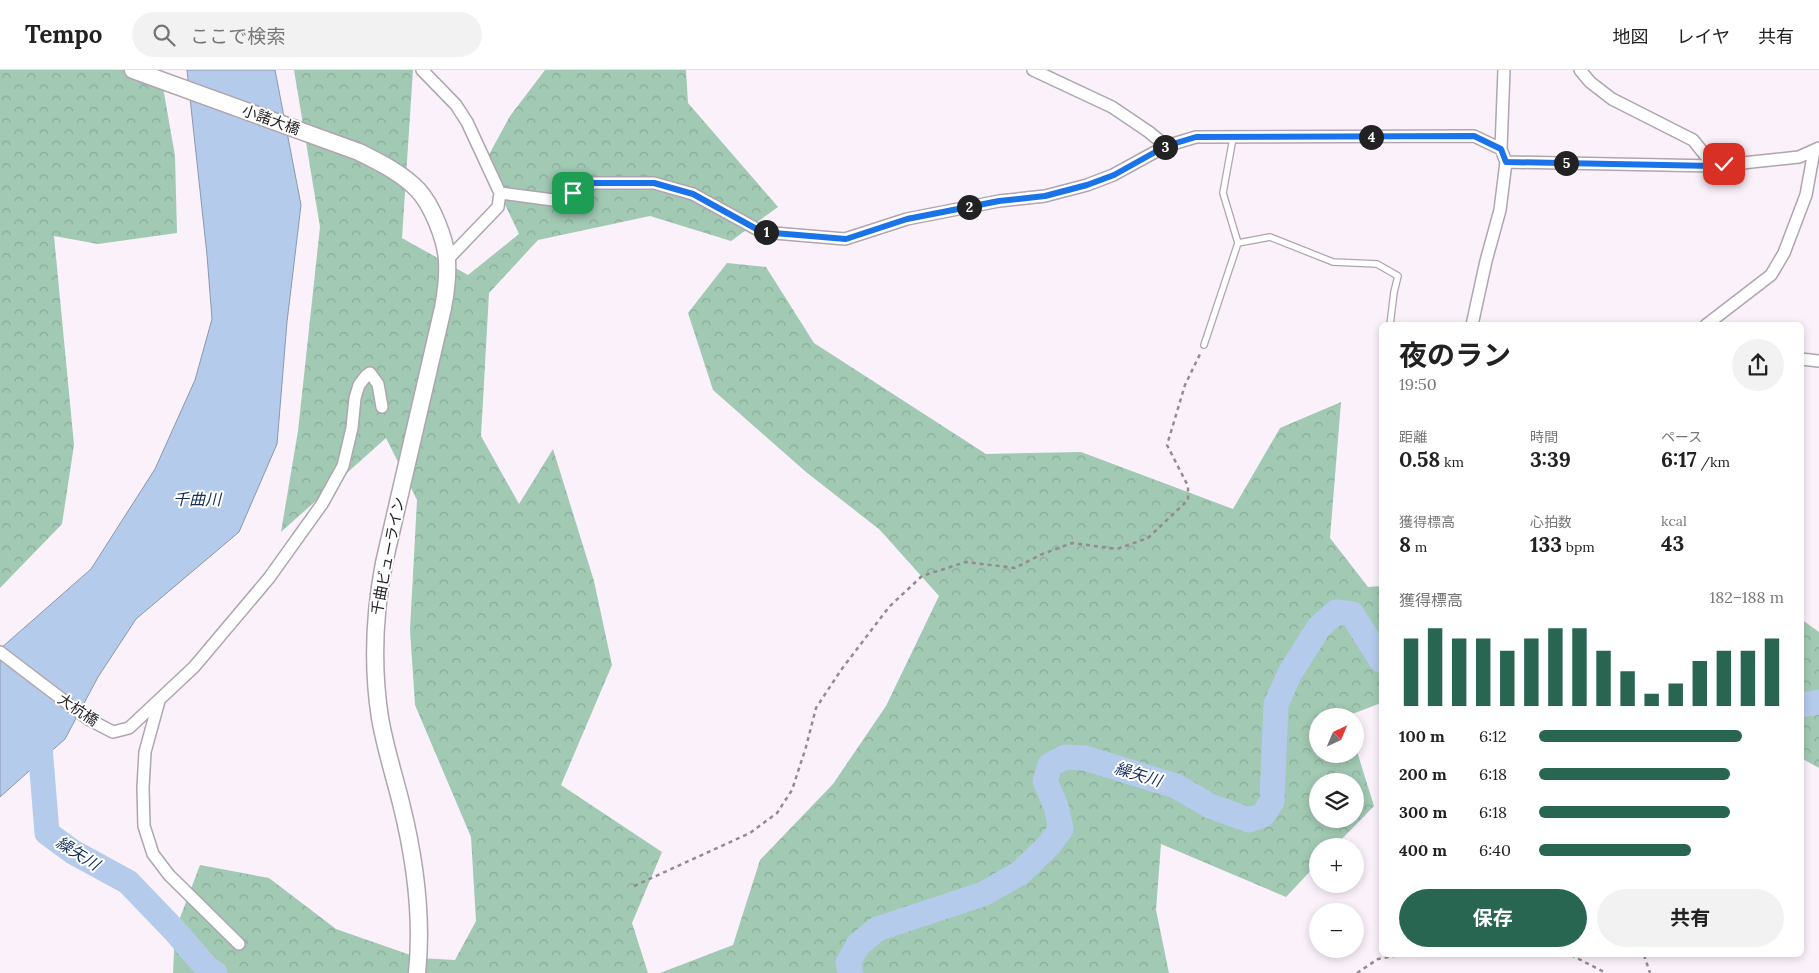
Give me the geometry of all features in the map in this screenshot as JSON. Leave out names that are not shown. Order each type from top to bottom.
[{"type":"street","name":"小諸大橋","points":[[133,70],[359,152],[405,178]]},
{"type":"street","points":[[422,70],[456,105],[467,122],[500,194],[498,207],[447,260]]},
{"type":"street","points":[[1033,70],[1112,107],[1166,146]]},
{"type":"street","points":[[1473,322],[1486,260],[1500,210],[1506,162],[1501,149],[1504,70]]},
{"type":"street","points":[[1580,70],[1590,82],[1612,99],[1694,140],[1714,166]]},
{"type":"street","points":[[500,194],[552,200],[573,193],[591,183],[654,183],[693,194],[762,232],[846,239],[907,219],[999,201],[1045,196],[1087,185],[1114,175],[1166,146],[1196,137],[1474,136],[1501,149]]},
{"type":"street","points":[[1506,162],[1714,166],[1799,157],[1816,149]]},
{"type":"street","points":[[1710,322],[1771,275],[1784,253],[1806,195],[1816,149]]},
{"type":"street","name":"千曲ビューライン","points":[[405,178],[419,191],[430,208],[441,236],[447,260],[447,282],[443,308],[384,563],[378,594],[375,635],[375,676],[381,720],[410,844],[417,885],[420,946],[417,973]]},
{"type":"street","points":[[1804,359],[1819,361]]},
{"type":"street","name":"大杭橋","points":[[0,652],[88,719],[113,732],[129,728],[194,667],[269,578],[322,504],[343,466],[352,428],[355,398],[359,385],[370,373],[378,384],[382,407]]},
{"type":"street","points":[[159,701],[145,752],[143,788],[144,826],[146,833],[153,854],[170,875],[238,944]]},
{"type":"lane","points":[[1204,346],[1238,243],[1223,193],[1233,138]]},
{"type":"lane","points":[[1238,243],[1270,238],[1333,262],[1378,264],[1398,276],[1390,322]]},
{"type":"path","points":[[634,886],[750,833],[777,813],[792,790],[816,708],[840,670],[889,607],[922,576],[966,562],[1016,568],[1040,555],[1072,543],[1117,548],[1148,538],[1188,500],[1188,486],[1167,445],[1185,385],[1204,346]]},
{"type":"path","points":[[1357,973],[1378,959],[1388,957]]},
{"type":"path","points":[[1575,957],[1606,973]]},
{"type":"path","points":[[1645,957],[1650,973]]},
{"type":"green space","points":[[0,70],[160,70],[175,156],[177,233],[98,244],[54,236],[74,445],[62,524],[0,588]]},
{"type":"green space","points":[[294,70],[413,70],[402,238],[468,275],[519,234],[485,162],[510,116],[545,70],[686,70],[688,103],[778,207],[731,241],[650,216],[538,240],[489,293],[481,436],[519,504],[553,449],[594,581],[612,665],[561,785],[662,852],[632,923],[648,973],[173,973],[175,931],[200,865],[269,878],[336,929],[419,958],[455,960],[476,921],[471,837],[415,705],[410,630],[417,500],[386,438],[281,532],[298,431],[320,227]]},
{"type":"green space","points":[[727,263],[766,267],[814,343],[986,454],[1081,452],[1233,509],[1280,428],[1341,402],[1330,538],[1368,587],[1379,586],[1379,704],[1364,710],[1309,708],[1309,763],[1361,763],[1364,773],[1309,773],[1309,828],[1353,828],[1343,838],[1309,838],[1309,873],[1286,897],[1161,844],[1156,910],[1169,973],[660,973],[733,945],[760,860],[833,784],[886,706],[939,596],[880,530],[806,472],[713,390],[688,313]]},
{"type":"green space","points":[[1804,621],[1819,632],[1819,768],[1804,760]]},
{"type":"green space","points":[[1364,774],[1374,806],[1364,816]]},
{"type":"water","name":"千曲川","points":[[187,70],[275,70],[301,205],[287,322],[277,444],[239,532],[136,619],[98,677],[65,739],[0,797],[0,649],[91,569],[155,469],[195,380],[212,319]]},
{"type":"waterway","name":"繰矢川","points":[[851,973],[848,963],[858,945],[877,929],[983,894],[1020,873],[1049,845],[1061,829],[1056,806],[1045,781],[1050,765],[1065,757],[1085,758],[1176,786],[1210,806],[1249,820],[1263,815],[1272,801],[1276,704],[1290,673],[1319,627],[1336,612],[1352,614],[1379,657]]},
{"type":"waterway","name":"繰矢川","points":[[1804,704],[1819,702]]},
{"type":"waterway","name":"繰矢川","points":[[46,728],[40,746],[47,833],[73,852],[128,882],[207,968],[215,973]]},
{"type":"route","points":[[573,193],[591,183],[654,183],[693,194],[762,232],[846,239],[907,219],[999,201],[1045,196],[1087,185],[1114,175],[1166,146],[1196,137],[1474,136],[1501,149],[1506,162],[1714,166],[1724,164]]}]
